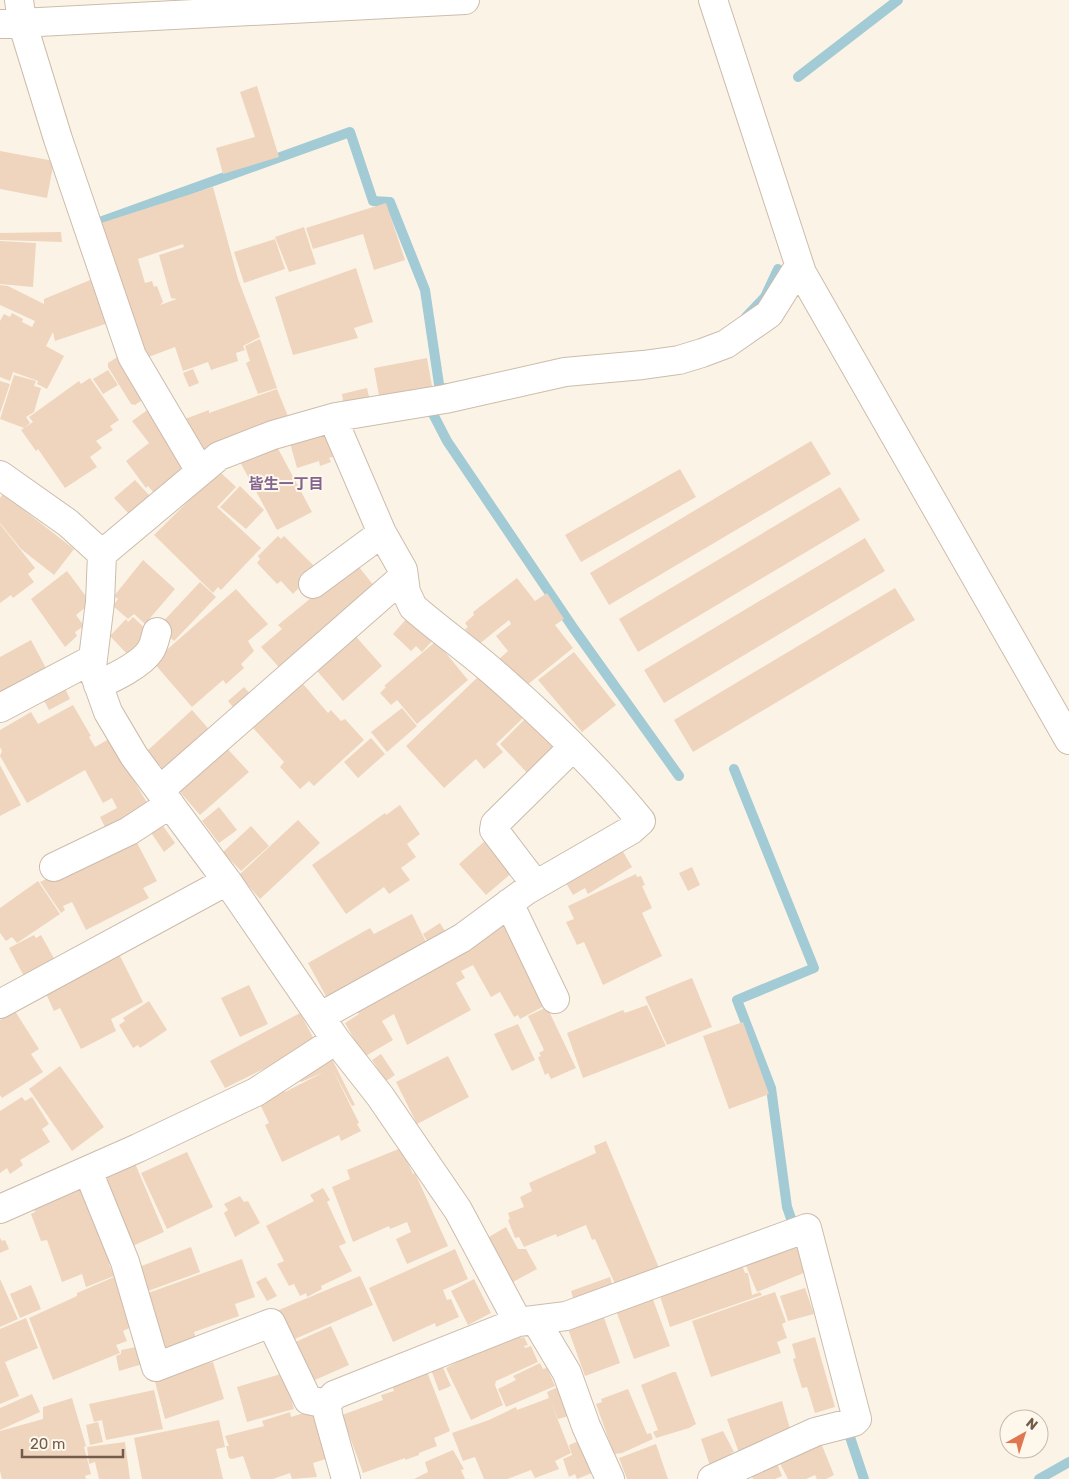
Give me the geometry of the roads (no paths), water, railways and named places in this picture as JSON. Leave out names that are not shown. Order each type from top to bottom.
[{"type":"street","points":[[200,470],[132,356],[14,15],[465,0]]},
{"type":"street","points":[[713,0],[799,266],[1069,740]]},
{"type":"street","points":[[610,1479],[586,1426],[567,1373],[527,1322],[458,1210],[380,1096],[336,1040],[227,881],[134,756],[108,712],[95,672],[102,554],[219,456],[273,436],[332,419],[445,399],[565,372],[679,360],[726,344],[769,314],[799,266]]},
{"type":"street","points":[[321,1016],[462,938],[509,902],[631,830],[641,821],[618,792],[573,746],[492,671],[413,607],[406,592],[403,570],[382,533],[332,419]]},
{"type":"street","points":[[0,475],[68,523],[102,554]]},
{"type":"street","points":[[314,584],[382,533]]},
{"type":"street","points":[[54,867],[129,831],[404,577]]},
{"type":"street","points":[[0,708],[95,672],[116,677],[147,655],[152,649],[157,632]]},
{"type":"street","points":[[536,885],[494,830],[495,824],[573,746]]},
{"type":"street","points":[[0,1004],[227,881]]},
{"type":"street","points":[[509,902],[555,999]]},
{"type":"street","points":[[0,1209],[256,1092],[336,1040]]},
{"type":"street","points":[[88,1170],[125,1262],[156,1366],[271,1323],[308,1400],[327,1404]]},
{"type":"street","points":[[327,1404],[334,1395],[527,1322],[566,1316],[807,1228],[857,1419],[854,1422],[815,1432],[712,1479]]},
{"type":"street","points":[[327,1404],[346,1479]]},
{"type":"waterway","points":[[798,77],[898,0]]},
{"type":"waterway","points":[[97,223],[350,132],[373,201],[390,202],[425,290],[440,391],[446,388]]},
{"type":"waterway","points":[[746,317],[765,297],[778,269]]},
{"type":"waterway","points":[[432,412],[447,441],[574,629],[679,776]]},
{"type":"waterway","points":[[734,769],[814,968],[737,1000],[771,1088],[787,1207],[795,1230]]},
{"type":"waterway","points":[[848,1431],[864,1479]]},
{"type":"waterway","points":[[1039,1479],[1069,1462]]},
{"type":"district","name":"皆生一丁目","points":[[286,484]]}]
